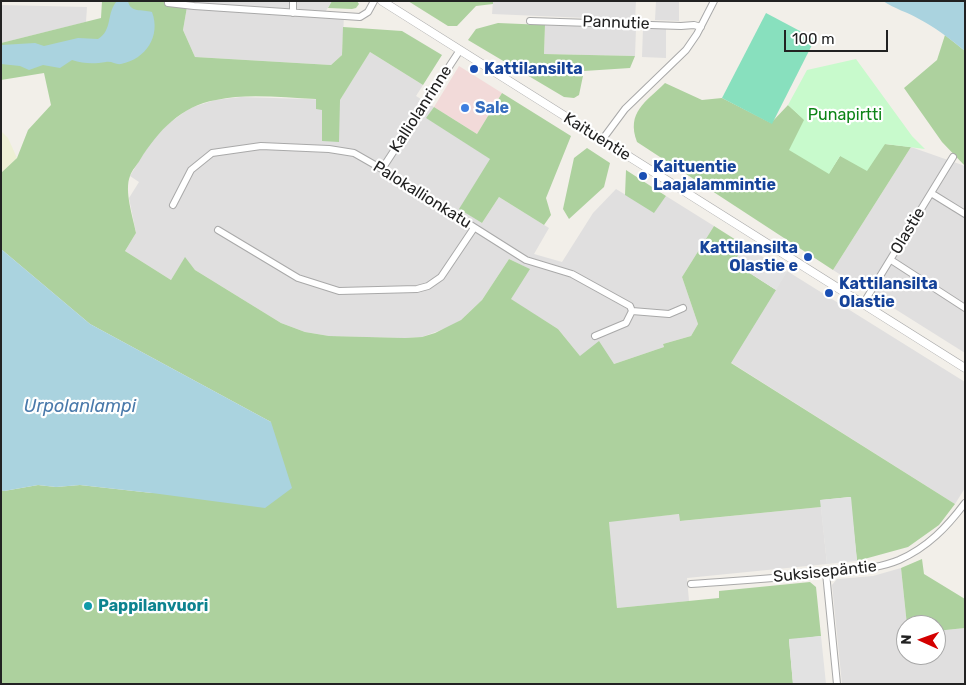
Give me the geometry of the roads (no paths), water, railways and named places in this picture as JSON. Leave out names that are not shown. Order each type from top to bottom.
[{"type":"street","points":[[293,1],[293,13]]},
{"type":"street","points":[[168,2],[194,6],[360,17],[368,12],[374,1]]},
{"type":"street","name":"Kaituentie","points":[[382,1],[965,368]]},
{"type":"street","points":[[602,140],[625,110],[686,50],[701,27],[714,1]]},
{"type":"street","name":"Pannutie","points":[[530,21],[681,26],[694,24],[701,27]]},
{"type":"street","name":"Kalliolanrinne","points":[[382,169],[460,50]]},
{"type":"street","name":"Palokallionkatu","points":[[173,205],[191,170],[212,153],[261,146],[329,150],[354,154],[382,169],[526,260],[572,274],[630,306],[632,311]]},
{"type":"street","name":"Olastie","points":[[862,304],[954,157]]},
{"type":"street","points":[[931,193],[965,214]]},
{"type":"street","points":[[218,230],[298,278],[339,291],[417,289],[428,286],[441,277],[474,228]]},
{"type":"street","points":[[891,260],[965,308]]},
{"type":"street","points":[[595,336],[626,323],[632,311],[669,314],[683,308]]},
{"type":"street","name":"Suksisepäntie","points":[[691,584],[826,573],[883,566],[901,559],[937,536],[965,503]]},
{"type":"street","points":[[826,573],[837,684]]},
{"type":"water","points":[[117,1],[128,1],[129,5],[134,9],[152,12],[154,21],[153,38],[144,52],[138,57],[119,64],[108,62],[85,63],[72,60],[60,68],[43,65],[29,70],[20,66],[1,64],[1,45],[35,43],[44,46],[78,38],[98,39],[106,31],[111,11]]},
{"type":"water","points":[[883,1],[965,1],[965,51],[931,26]]},
{"type":"water","name":"Urpolanlampi","points":[[1,249],[90,324],[271,422],[292,488],[265,508],[80,485],[56,487],[38,485],[1,490]]},
{"type":"place","name":"Kattilansilta","points":[[474,69]]},
{"type":"place","name":"Sale","points":[[465,108]]},
{"type":"place","name":"Kaituentie Laajalammintie","points":[[643,176]]},
{"type":"place","name":"Kattilansilta Olastie e","points":[[808,257]]},
{"type":"place","name":"Kattilansilta Olastie","points":[[829,293]]},
{"type":"place","name":"Pappilanvuori","points":[[88,606]]},
{"type":"park label","name":"Punapirtti","points":[[845,115]]}]
